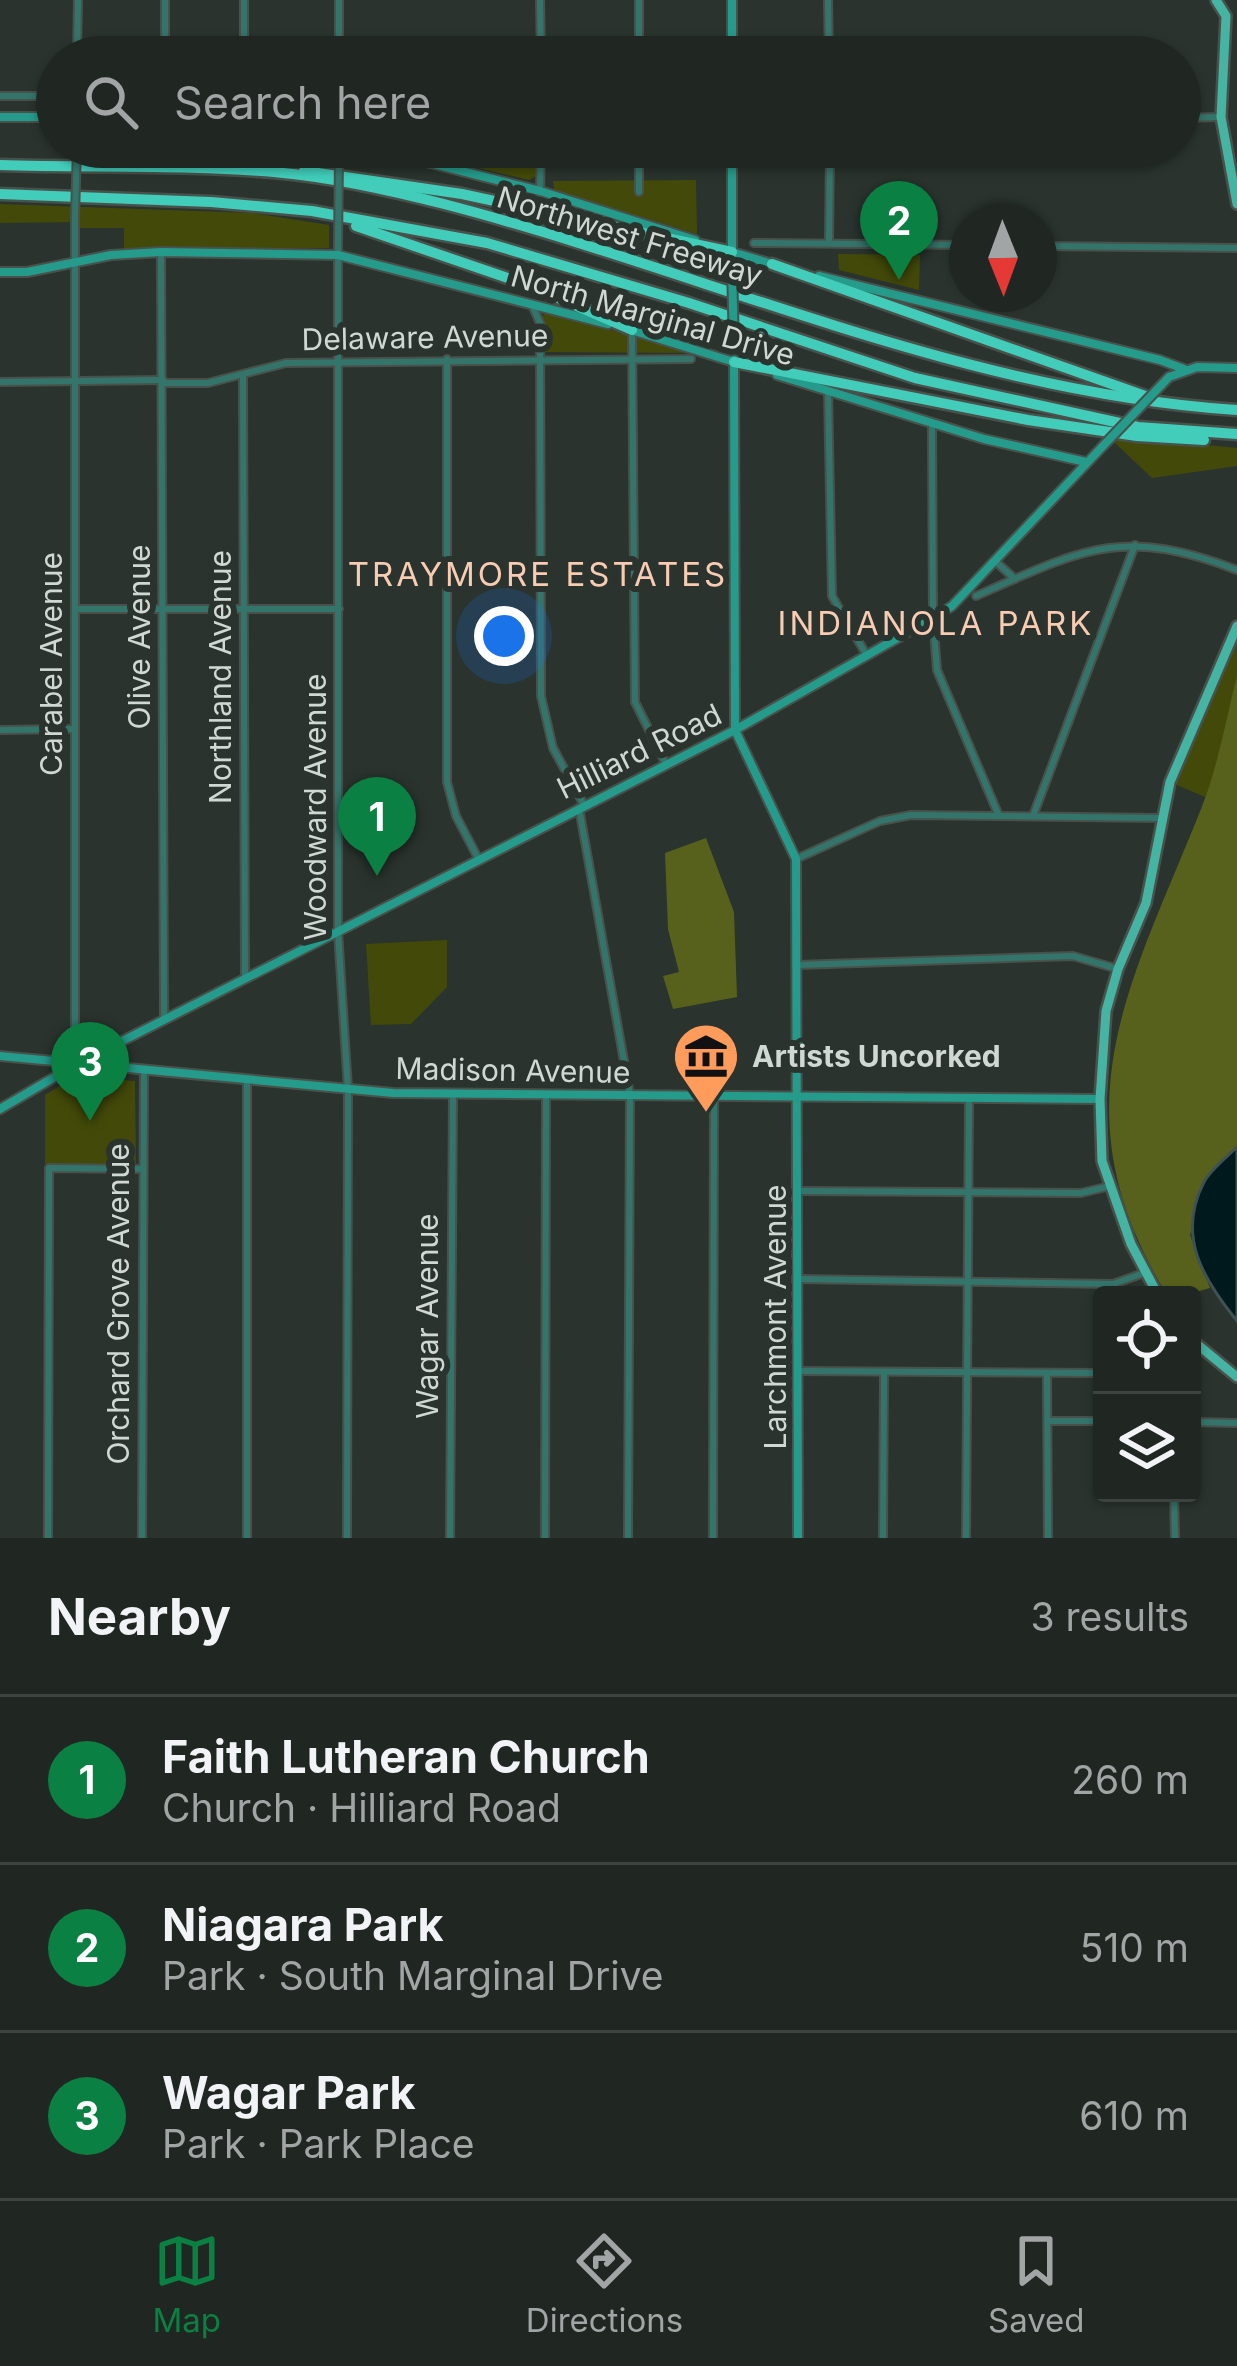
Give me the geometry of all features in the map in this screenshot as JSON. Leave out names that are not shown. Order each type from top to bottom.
[{"type":"highway","name":"Northwest Freeway","points":[[0,165],[36,166]]},
{"type":"highway","name":"Northwest Freeway","points":[[106,168],[283,173],[442,203],[957,364],[1165,405],[1237,410]]},
{"type":"highway","points":[[283,173],[349,175],[462,194],[732,258]]},
{"type":"highway","name":"Northwest Freeway","points":[[0,194],[312,211],[488,243],[915,378],[1138,428],[1237,437]]},
{"type":"highway","points":[[211,202],[381,232],[528,285],[632,330]]},
{"type":"highway","points":[[772,264],[1165,405]]},
{"type":"highway","points":[[734,356],[1028,420],[1137,436],[1237,437]]},
{"type":"main road","points":[[732,0],[732,36]]},
{"type":"main road","points":[[1218,1],[1226,26],[1221,117],[1237,204]]},
{"type":"main road","points":[[0,117],[36,117]]},
{"type":"main road","points":[[451,168],[540,190],[732,258],[1160,359],[1184,369]]},
{"type":"main road","points":[[732,168],[735,730],[796,859]]},
{"type":"main road","name":"North Marginal Drive","points":[[0,272],[111,255],[338,250],[734,356],[932,424],[1088,462]]},
{"type":"main road","name":"Hilliard Road","points":[[0,1109],[75,1065],[735,730],[932,618],[952,606],[1169,376],[1184,369],[1237,368]]},
{"type":"main road","points":[[1152,1286],[1102,1161],[1100,1099],[1106,1011],[1146,903],[1170,782],[1237,626]]},
{"type":"main road","name":"Larchmont Avenue","points":[[796,859],[798,1538]]},
{"type":"main road","name":"Madison Avenue","points":[[0,1056],[348,1089],[453,1094],[1100,1099]]},
{"type":"main road","points":[[1201,1354],[1237,1377]]},
{"type":"street","points":[[77,36],[78,0]]},
{"type":"street","points":[[165,0],[165,36]]},
{"type":"street","points":[[244,0],[244,36]]},
{"type":"street","points":[[339,0],[339,36]]},
{"type":"street","points":[[540,0],[541,36]]},
{"type":"street","points":[[639,0],[639,36]]},
{"type":"street","points":[[828,0],[829,36]]},
{"type":"street","points":[[0,96],[36,97]]},
{"type":"street","points":[[1201,117],[1221,117]]},
{"type":"street","name":"Carabel Avenue","points":[[75,1065],[76,168]]},
{"type":"street","name":"Woodward Avenue","points":[[339,168],[338,931],[348,1089],[347,1538]]},
{"type":"street","points":[[540,190],[541,168]]},
{"type":"street","points":[[639,168],[639,192]]},
{"type":"street","points":[[830,168],[830,243]]},
{"type":"street","points":[[754,243],[949,245]]},
{"type":"street","points":[[1057,245],[1237,248]]},
{"type":"street","name":"Olive Avenue","points":[[161,252],[164,1022]]},
{"type":"street","points":[[531,304],[540,323],[541,696],[554,748],[581,806],[630,1095],[628,1538]]},
{"type":"street","points":[[540,323],[555,311]]},
{"type":"street","points":[[632,330],[635,701],[666,764]]},
{"type":"street","points":[[447,359],[447,782],[452,807],[478,858]]},
{"type":"street","name":"Delaware Avenue","points":[[0,382],[208,383],[286,363],[339,361],[691,359]]},
{"type":"street","name":"Northland Avenue","points":[[243,375],[244,980]]},
{"type":"street","points":[[828,391],[832,596],[866,654]]},
{"type":"street","points":[[932,424],[932,618],[937,670],[999,816]]},
{"type":"street","points":[[1033,816],[1135,545]]},
{"type":"street","points":[[976,596],[1095,547],[1135,545],[1192,552],[1237,570]]},
{"type":"street","points":[[994,561],[1015,579]]},
{"type":"street","points":[[76,609],[339,609]]},
{"type":"street","points":[[0,730],[75,729]]},
{"type":"street","points":[[796,859],[894,818],[1160,818]]},
{"type":"street","points":[[794,965],[1073,956],[1118,969]]},
{"type":"street","name":"Orchard Grove Avenue","points":[[142,1538],[144,1070]]},
{"type":"street","points":[[247,1079],[247,1538]]},
{"type":"street","name":"Wagar Avenue","points":[[450,1538],[453,1094]]},
{"type":"street","points":[[545,1538],[546,1095]]},
{"type":"street","points":[[713,1538],[714,1096]]},
{"type":"street","points":[[966,1538],[969,1097]]},
{"type":"street","points":[[48,1538],[50,1168],[143,1169]]},
{"type":"street","points":[[800,1191],[1081,1193],[1110,1186]]},
{"type":"street","points":[[800,1279],[1113,1284],[1144,1273]]},
{"type":"street","points":[[798,1372],[1093,1373]]},
{"type":"street","points":[[883,1538],[884,1372]]},
{"type":"street","points":[[1047,1373],[1048,1538]]},
{"type":"street","points":[[1048,1421],[1093,1421]]},
{"type":"street","points":[[1201,1422],[1237,1423]]},
{"type":"street","points":[[1174,1502],[1174,1538]]},
{"type":"green space","points":[[478,168],[538,168],[538,175],[529,180]]},
{"type":"green space","points":[[696,180],[697,234],[554,190],[553,181]]},
{"type":"green space","points":[[0,204],[252,213],[329,225],[329,248],[124,249],[124,228],[78,228],[78,222],[0,223]]},
{"type":"green space","points":[[838,254],[920,255],[919,290],[839,270]]},
{"type":"green space","points":[[547,311],[689,353],[541,352],[542,316]]},
{"type":"green space","points":[[1117,436],[1237,448],[1237,466],[1152,478],[1113,441]]},
{"type":"green space","points":[[1237,630],[1237,817],[1170,782],[1196,737]]},
{"type":"green space","points":[[1237,676],[1237,1147],[1205,1181],[1190,1235],[1210,1288],[1201,1291],[1201,1286],[1162,1286],[1133,1228],[1115,1166],[1109,1107],[1115,1050],[1129,993],[1217,760]]},
{"type":"green space","points":[[706,838],[734,912],[737,997],[673,1009],[663,976],[679,972],[668,929],[665,853]]},
{"type":"green space","points":[[447,940],[447,987],[411,1024],[371,1025],[366,944]]},
{"type":"green space","points":[[90,1077],[135,1081],[136,1165],[45,1164],[45,1095],[66,1082]]},
{"type":"water","points":[[1237,1147],[1237,1321],[1204,1273],[1193,1239],[1193,1221],[1204,1182]]},
{"type":"place","name":"Niagara Park","points":[[899,280]]},
{"type":"place","name":"Faith Lutheran Church","points":[[377,876]]},
{"type":"place","name":"Artists Uncorked","points":[[706,1115]]},
{"type":"place","name":"Wagar Park","points":[[90,1121]]},
{"type":"district","name":"TRAYMORE ESTATES","points":[[538,574]]},
{"type":"district","name":"INDIANOLA PARK","points":[[936,623]]}]
